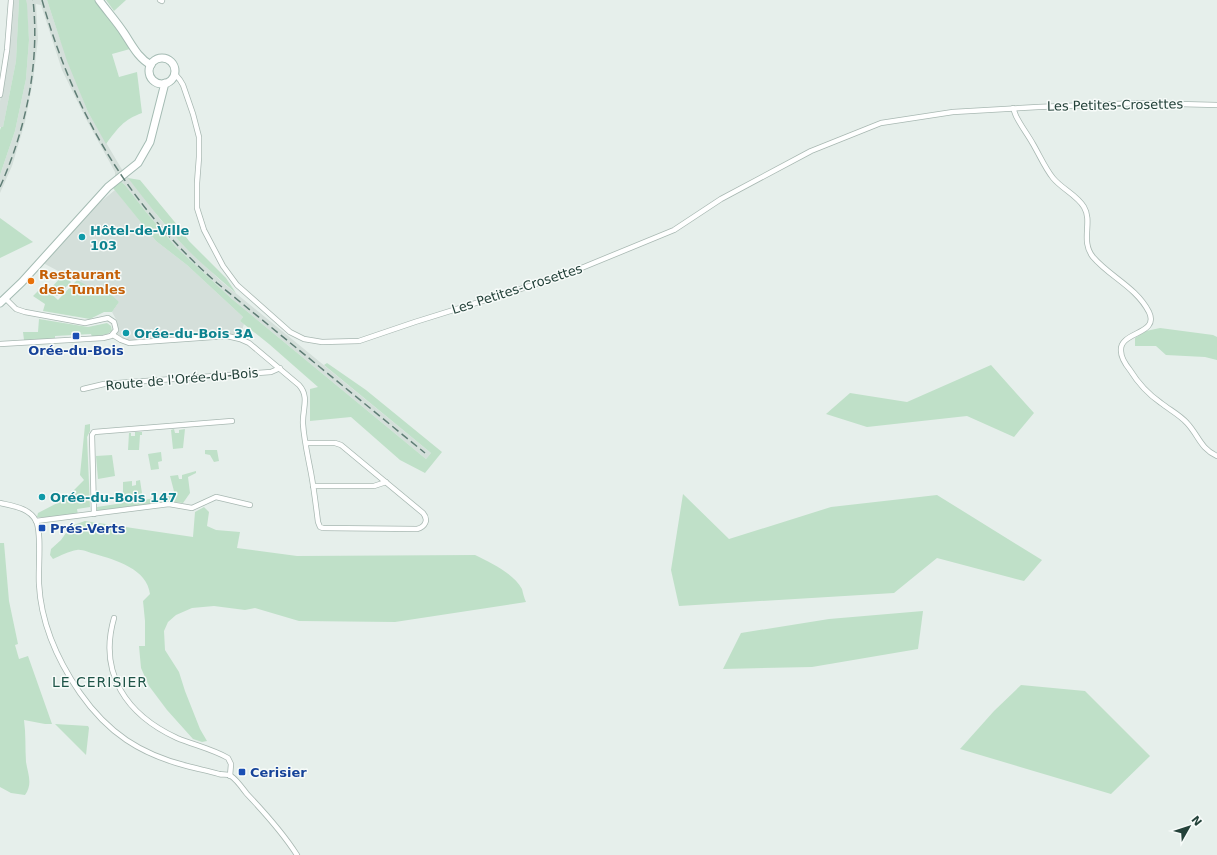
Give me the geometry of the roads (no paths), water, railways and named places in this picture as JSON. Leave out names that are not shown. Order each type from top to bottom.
[{"type":"main road","points":[[99,0],[124,32],[140,56],[145,62],[151,65]]},
{"type":"main road","points":[[167,58],[174,66],[175,74],[170,81],[159,83],[153,80],[149,71],[151,65],[156,59],[167,58]]},
{"type":"main road","points":[[3,301],[108,187],[138,163],[150,142],[165,83]]},
{"type":"street","points":[[0,95],[7,50],[11,0]]},
{"type":"street","name":"Les Petites-Crosettes","points":[[175,74],[183,85],[194,114],[198,137],[199,157],[197,208],[204,230],[223,266],[237,285],[286,329],[304,339],[322,342],[359,341],[562,276],[674,230],[720,199],[811,151],[881,123],[953,112],[1013,108],[1140,103],[1217,105]]},
{"type":"street","points":[[1013,108],[1017,119],[1049,173],[1056,182],[1077,199],[1085,208],[1087,216],[1086,241],[1091,253],[1099,263],[1130,288],[1149,313],[1149,325],[1144,330],[1128,338],[1122,343],[1121,351],[1124,362],[1147,392],[1184,420],[1192,429],[1204,448],[1217,456]]},
{"type":"street","points":[[0,344],[103,338],[113,334],[116,327],[110,318],[85,323],[25,312],[16,309],[3,301]]},
{"type":"street","name":"Route de l'Orée-du-Bois","points":[[113,334],[124,342],[129,343],[217,336],[232,336],[250,343],[300,385],[304,393],[305,401],[303,422],[306,443],[313,486],[318,522],[322,528],[419,529],[422,527],[426,520],[424,514],[338,443],[306,443]]},
{"type":"street","name":"Route de l'Orée-du-Bois","points":[[83,389],[104,384],[272,372],[280,368]]},
{"type":"street","points":[[94,514],[92,435],[94,432],[232,422]]},
{"type":"street","points":[[313,486],[374,486],[386,482]]},
{"type":"street","points":[[36,521],[169,504],[192,508],[216,497],[250,505]]},
{"type":"street","points":[[0,503],[16,506],[27,511],[32,514],[36,521],[39,531],[38,570],[40,600],[48,633],[65,669],[93,710],[132,745],[173,762],[230,776],[278,829],[297,855]]},
{"type":"street","points":[[114,618],[109,642],[109,654],[117,683],[127,700],[139,714],[162,730],[177,738],[228,758],[231,764],[230,776]]},
{"type":"railway","points":[[0,187],[17,142],[29,95],[34,48],[35,24],[33,0]]},
{"type":"railway","points":[[42,0],[70,81],[88,119],[108,155],[131,189],[157,222],[185,253],[217,283],[425,453]]},
{"type":"place","name":"Hôtel-de-Ville 103","points":[[82,237]]},
{"type":"place","name":"Restaurant des Tunnles","points":[[31,281]]},
{"type":"place","name":"Orée-du-Bois 3A","points":[[126,333]]},
{"type":"place","name":"Orée-du-Bois","points":[[76,336]]},
{"type":"place","name":"Orée-du-Bois 147","points":[[42,497]]},
{"type":"place","name":"Prés-Verts","points":[[42,528]]},
{"type":"place","name":"Cerisier","points":[[242,772]]},
{"type":"district","name":"LE CERISIER","points":[[100,682]]}]
